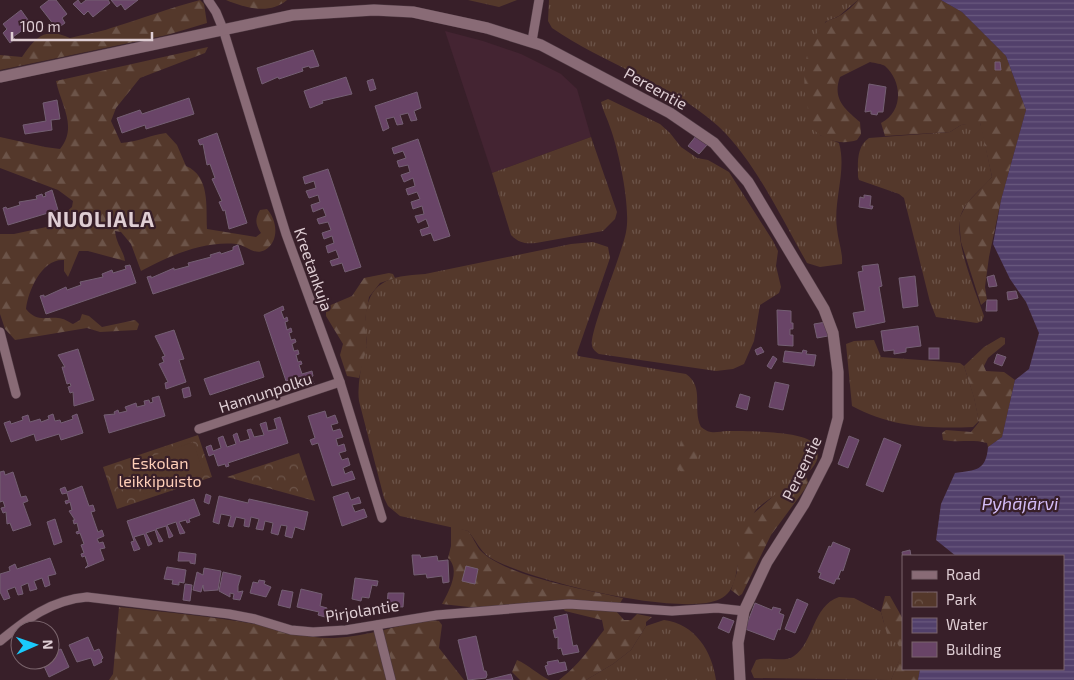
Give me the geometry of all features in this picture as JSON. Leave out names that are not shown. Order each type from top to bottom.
[{"type":"street","name":"Kreetankuja","points":[[208,0],[216,12],[223,29],[296,264],[340,382],[382,518]]},
{"type":"street","points":[[532,42],[539,0]]},
{"type":"street","name":"Pereentie","points":[[0,77],[293,15],[346,11],[393,11],[455,20],[532,42],[670,113],[714,143],[735,165],[758,197],[832,326],[837,355],[839,389],[837,423],[832,445],[804,504],[767,562],[744,611],[738,643],[740,680]]},
{"type":"street","points":[[0,332],[16,394]]},
{"type":"street","name":"Hannunpolku","points":[[199,429],[340,382]]},
{"type":"street","name":"Pirjolantie","points":[[0,641],[48,606],[66,600],[87,597],[255,618],[297,631],[333,631],[445,614],[569,604],[672,611],[717,608],[744,611]]},
{"type":"street","points":[[376,624],[391,680]]},
{"type":"shaded area","points":[[445,31],[521,54],[561,74],[577,89],[591,137],[492,173]]},
{"type":"green space","points":[[200,0],[204,4],[207,23],[167,35],[0,70],[0,55],[22,57],[32,44],[42,36],[54,33],[70,38],[106,30]]},
{"type":"green space","points":[[226,0],[287,0],[280,5],[257,9]]},
{"type":"green space","points":[[468,0],[517,0],[499,7]]},
{"type":"green space","points":[[549,0],[858,0],[839,16],[825,22],[820,135],[839,143],[841,154],[842,164],[836,218],[842,264],[820,267],[807,263],[756,173],[744,155],[718,126],[679,98],[572,41],[552,28],[548,21]]},
{"type":"green space","points":[[858,0],[941,0],[962,12],[1006,56],[1026,110],[1001,200],[989,257],[985,287],[987,300],[981,305],[961,242],[959,219],[967,203],[992,177],[980,123],[961,125],[950,132],[885,136],[881,123],[888,118],[897,104],[897,88],[895,80],[885,66],[870,62],[840,77],[838,85],[841,103],[860,122],[861,134],[857,140],[846,142],[834,141],[823,137],[814,130],[807,103],[804,75],[809,48],[815,35],[826,22],[839,16]]},
{"type":"green space","points":[[208,47],[205,53],[140,78],[116,108],[111,121],[121,143],[166,133],[177,145],[186,166],[194,171],[203,184],[207,229],[256,237],[261,233],[256,222],[257,216],[260,210],[267,209],[275,224],[275,236],[270,246],[261,252],[236,244],[199,247],[175,255],[141,271],[131,244],[121,232],[115,231],[125,261],[88,251],[79,251],[68,277],[64,271],[64,260],[49,264],[33,285],[26,309],[34,316],[40,318],[60,318],[73,324],[80,320],[82,314],[89,316],[102,327],[135,320],[139,324],[137,330],[100,332],[87,328],[15,340],[5,329],[0,314],[0,234],[14,234],[51,226],[72,207],[73,201],[58,190],[0,168],[0,137],[60,149],[68,132],[68,124],[56,81]]},
{"type":"green space","points":[[608,99],[660,124],[681,147],[697,158],[708,160],[729,172],[773,241],[778,251],[776,266],[781,287],[779,293],[760,305],[754,341],[744,364],[733,369],[716,371],[599,354],[593,348],[592,338],[595,325],[623,243],[627,222],[626,195],[620,164],[601,102]]},
{"type":"green space","points":[[980,123],[992,177],[968,202],[959,222],[962,249],[984,316],[982,321],[977,323],[936,317],[930,302],[904,198],[899,194],[859,180],[858,177],[860,151],[869,138],[950,132],[961,125]]},
{"type":"green space","points":[[591,137],[617,212],[615,219],[603,231],[536,243],[522,242],[514,238],[511,235],[492,173]]},
{"type":"green space","points":[[593,242],[608,247],[610,258],[577,353],[578,356],[686,374],[695,385],[699,420],[701,427],[706,430],[710,432],[758,432],[796,436],[806,438],[812,442],[818,452],[816,462],[809,471],[755,511],[741,551],[734,582],[729,592],[720,599],[701,604],[673,604],[640,600],[604,594],[535,576],[489,557],[468,531],[400,516],[388,506],[384,498],[359,401],[363,355],[367,347],[365,325],[367,308],[370,297],[375,289],[391,279],[425,274],[571,244]]},
{"type":"green space","points":[[389,273],[393,274],[395,278],[380,283],[369,297],[365,320],[367,346],[359,378],[347,376],[340,355],[343,344],[326,316],[326,307],[352,296],[364,278]]},
{"type":"green space","points":[[1001,337],[1005,338],[1005,344],[988,358],[984,366],[986,371],[1004,372],[1015,380],[1002,437],[988,447],[987,443],[981,442],[943,440],[942,433],[946,430],[971,432],[979,422],[964,366],[984,347]]},
{"type":"green space","points":[[874,340],[881,357],[960,363],[964,366],[979,421],[973,427],[926,427],[881,418],[852,406],[846,344],[854,341]]},
{"type":"green space","name":"Eskolan leikkipuisto","points":[[198,435],[212,477],[117,509],[103,467]]},
{"type":"green space","points":[[682,438],[691,444],[697,454],[697,468],[687,472],[679,470],[674,465]]},
{"type":"green space","points":[[193,442],[204,474],[144,494],[133,463]]},
{"type":"green space","points":[[299,453],[315,501],[227,477]]},
{"type":"green space","points":[[806,476],[808,482],[805,489],[771,535],[742,594],[739,596],[731,590],[737,572],[739,534],[747,519],[777,493]]},
{"type":"green space","points":[[451,526],[468,531],[480,550],[491,559],[526,575],[623,598],[616,611],[624,620],[631,620],[637,614],[652,617],[646,622],[646,626],[631,650],[613,664],[586,680],[559,680],[578,662],[604,630],[602,620],[565,611],[555,600],[478,608],[442,604],[454,574],[454,568],[448,558],[451,546]]},
{"type":"green space","points":[[885,596],[890,596],[902,617],[902,670],[920,670],[918,680],[891,680],[899,661],[900,650],[894,639],[887,634],[881,612]]},
{"type":"green space","points":[[839,597],[854,598],[881,612],[884,623],[901,649],[901,657],[891,680],[754,678],[751,671],[756,660],[786,659],[794,656],[801,650],[823,608]]},
{"type":"green space","points":[[119,607],[238,621],[324,638],[346,637],[419,622],[439,621],[442,625],[439,648],[464,680],[109,680],[113,674]]},
{"type":"green space","points":[[664,620],[685,627],[700,641],[711,659],[716,680],[586,680],[613,664],[631,650],[646,626]]},
{"type":"green space","points":[[517,660],[549,680],[520,680],[512,672]]},
{"type":"water","name":"Pyhäjärvi","points":[[941,0],[1074,0],[1074,680],[918,680],[920,670],[1064,670],[1064,555],[955,555],[936,540],[941,504],[955,473],[979,468],[985,461],[988,447],[1002,437],[1015,380],[1029,369],[1039,333],[1026,302],[1010,279],[993,244],[1001,200],[1026,110],[1006,56],[962,12]]},
{"type":"building","points":[[49,0],[56,0],[67,14],[62,18],[65,23],[55,30],[52,26],[54,25],[40,7]]},
{"type":"building","points":[[78,0],[81,4],[86,0],[108,0],[110,3],[93,17],[88,11],[84,15],[73,4]]},
{"type":"building","points":[[111,0],[138,0],[125,10],[121,4],[117,7]]},
{"type":"building","points":[[21,10],[31,24],[13,37],[15,39],[10,43],[3,33],[7,29],[3,24]]},
{"type":"building","points":[[313,50],[319,66],[302,68],[303,71],[279,79],[278,77],[262,84],[257,68]]},
{"type":"building","points":[[995,62],[1000,62],[1001,70],[995,70]]},
{"type":"building","points":[[346,77],[352,94],[322,101],[323,103],[310,108],[304,91]]},
{"type":"building","points":[[373,79],[376,89],[370,91],[367,81]]},
{"type":"building","points":[[869,84],[886,87],[883,112],[878,112],[877,115],[871,114],[871,111],[865,112]]},
{"type":"building","points":[[417,92],[421,108],[414,111],[417,120],[411,121],[408,113],[400,115],[403,124],[397,125],[394,117],[386,119],[389,128],[383,131],[375,106]]},
{"type":"building","points":[[189,98],[194,114],[146,129],[145,125],[122,133],[117,118],[140,110],[142,114]]},
{"type":"building","points":[[57,100],[60,119],[51,120],[52,130],[25,134],[23,125],[46,121],[43,103]]},
{"type":"building","points":[[217,133],[247,223],[229,229],[225,210],[223,211],[219,202],[222,201],[212,179],[215,178],[210,164],[207,165],[203,144],[200,145],[198,140]]},
{"type":"building","points":[[696,136],[707,145],[699,154],[688,146]]},
{"type":"building","points":[[418,139],[450,236],[434,241],[431,233],[422,236],[420,230],[429,227],[426,219],[418,223],[415,216],[424,214],[422,206],[413,209],[411,202],[420,199],[417,192],[408,195],[406,189],[415,186],[413,178],[404,182],[401,175],[410,172],[408,165],[399,167],[397,161],[406,158],[403,151],[394,154],[392,148]]},
{"type":"building","points":[[328,169],[361,267],[345,272],[342,263],[332,266],[330,261],[339,258],[336,250],[328,253],[326,246],[334,243],[332,236],[324,239],[322,233],[331,230],[328,222],[319,224],[317,219],[326,216],[323,208],[313,212],[311,205],[320,202],[318,195],[309,198],[306,191],[316,188],[314,181],[305,184],[303,177]]},
{"type":"building","points":[[52,190],[58,210],[8,225],[3,208],[6,207],[7,209],[20,205],[19,202],[37,199],[36,196],[42,194],[43,197],[46,196],[45,193]]},
{"type":"building","points":[[864,195],[871,196],[870,206],[873,206],[872,209],[859,207],[860,197],[864,198]]},
{"type":"building","points":[[238,245],[244,264],[153,294],[147,277],[151,276],[151,278],[174,268],[174,270],[189,266],[188,263],[211,257],[210,255],[220,252],[221,254],[233,250],[233,247]]},
{"type":"building","points":[[878,264],[882,286],[879,287],[885,322],[856,328],[853,313],[865,311],[858,272],[863,271],[862,266]]},
{"type":"building","points":[[130,265],[136,283],[46,314],[40,296],[44,295],[44,297],[66,287],[67,290],[81,285],[80,282],[103,277],[102,274],[112,270],[113,273],[126,269],[125,266]]},
{"type":"building","points":[[994,275],[997,286],[989,287],[987,277]]},
{"type":"building","points":[[915,276],[918,306],[903,308],[899,278]]},
{"type":"building","points":[[1016,291],[1018,298],[1008,300],[1007,292]]},
{"type":"building","points":[[987,300],[997,300],[997,311],[986,311]]},
{"type":"building","points":[[283,306],[284,310],[281,311],[284,319],[287,317],[288,321],[285,322],[287,330],[291,328],[292,332],[289,333],[291,340],[295,339],[296,342],[292,344],[294,351],[298,350],[299,354],[296,355],[298,362],[301,361],[302,364],[299,365],[302,374],[312,371],[313,376],[303,380],[302,376],[286,381],[264,315]]},
{"type":"building","points":[[777,310],[791,311],[793,329],[790,329],[790,335],[793,335],[793,346],[778,345]]},
{"type":"building","points":[[826,322],[828,336],[817,338],[814,324]]},
{"type":"building","points":[[918,326],[921,346],[906,348],[906,352],[894,354],[894,350],[884,351],[881,331]]},
{"type":"building","points":[[174,330],[184,359],[179,360],[186,382],[166,389],[165,383],[168,382],[159,364],[164,362],[162,357],[165,356],[155,336]]},
{"type":"building","points":[[761,347],[764,352],[757,355],[755,350]]},
{"type":"building","points":[[929,348],[939,348],[939,359],[929,359]]},
{"type":"building","points":[[78,349],[94,400],[74,406],[73,392],[70,393],[68,387],[71,386],[70,383],[67,384],[62,367],[65,367],[58,355]]},
{"type":"building","points":[[803,350],[807,351],[806,354],[816,355],[814,366],[783,362],[785,351],[802,353]]},
{"type":"building","points":[[997,354],[1006,357],[1002,366],[994,363]]},
{"type":"building","points":[[773,356],[777,359],[771,369],[767,366]]},
{"type":"building","points":[[259,361],[264,377],[210,395],[204,379]]},
{"type":"building","points":[[312,379],[314,384],[303,387],[302,382]]},
{"type":"building","points":[[775,382],[789,385],[783,410],[769,407]]},
{"type":"building","points":[[189,387],[191,396],[184,398],[182,389]]},
{"type":"building","points":[[740,394],[750,397],[747,410],[736,407]]},
{"type":"building","points":[[159,396],[165,416],[109,433],[104,415],[115,414],[114,412],[118,410],[119,413],[127,411],[125,407],[136,403],[137,407],[145,405],[144,401],[149,400],[150,403],[153,402],[152,398]]},
{"type":"building","points":[[325,411],[327,418],[335,415],[338,423],[331,425],[333,431],[340,429],[343,437],[336,439],[338,446],[344,444],[346,451],[339,453],[342,460],[348,458],[350,465],[343,468],[345,474],[352,471],[355,479],[332,486],[318,443],[312,445],[310,440],[315,438],[308,416]]},
{"type":"building","points":[[53,414],[55,421],[60,420],[61,423],[73,419],[72,416],[77,414],[83,433],[61,440],[59,434],[36,441],[34,434],[11,442],[4,423],[10,421],[11,424],[23,420],[22,417],[28,415],[30,422],[40,419],[41,422],[49,419],[48,416]]},
{"type":"building","points":[[280,417],[288,443],[228,463],[229,466],[226,467],[225,464],[218,466],[214,454],[209,456],[206,447],[211,445],[213,451],[221,448],[218,438],[223,436],[227,447],[236,444],[233,435],[237,433],[240,442],[250,439],[247,430],[251,429],[254,437],[264,435],[260,424],[266,422],[268,431],[277,429],[274,419]]},
{"type":"building","points":[[849,436],[859,440],[848,468],[838,464]]},
{"type":"building","points":[[884,438],[901,445],[883,492],[866,485]]},
{"type":"building","points":[[4,471],[5,475],[13,472],[21,497],[26,496],[28,501],[23,503],[31,525],[13,531],[10,523],[7,524],[6,512],[3,513],[1,508],[5,507],[3,501],[0,502],[0,472]]},
{"type":"building","points":[[82,486],[89,506],[93,505],[95,511],[91,512],[98,532],[102,530],[104,536],[97,539],[99,543],[103,542],[105,548],[100,549],[104,560],[85,568],[88,565],[85,556],[82,557],[81,554],[84,553],[81,545],[84,544],[80,533],[77,534],[76,532],[79,531],[77,523],[74,524],[73,520],[75,520],[69,511],[72,510],[70,502],[66,504],[65,501],[69,500],[67,493],[62,494],[60,489],[65,487],[67,492]]},
{"type":"building","points":[[348,492],[351,500],[359,497],[361,503],[352,505],[355,512],[364,509],[367,517],[342,526],[333,497]]},
{"type":"building","points":[[206,494],[211,496],[209,504],[204,502]]},
{"type":"building","points":[[219,496],[248,503],[249,499],[308,512],[304,530],[295,527],[292,538],[285,536],[287,526],[281,525],[278,535],[271,533],[273,523],[265,521],[263,530],[256,529],[259,519],[251,517],[249,527],[244,526],[245,519],[236,517],[233,527],[228,526],[231,516],[221,514],[219,524],[213,522]]},
{"type":"building","points":[[194,499],[200,515],[189,519],[190,522],[187,523],[186,520],[179,522],[185,533],[180,534],[176,522],[167,525],[173,536],[169,538],[166,526],[156,529],[163,541],[159,542],[155,530],[146,533],[152,544],[148,546],[144,534],[134,537],[140,549],[134,551],[131,542],[134,541],[127,521]]},
{"type":"building","points":[[55,519],[62,542],[54,545],[47,522]]},
{"type":"building","points":[[833,542],[850,549],[843,571],[841,570],[838,578],[840,579],[836,579],[834,584],[819,578],[821,573],[818,572],[829,546],[831,547]]},
{"type":"building","points":[[910,550],[911,555],[902,555],[902,552]]},
{"type":"building","points":[[179,552],[196,554],[195,564],[190,563],[190,561],[178,561]]},
{"type":"building","points":[[412,555],[420,555],[421,558],[437,556],[438,561],[448,560],[449,582],[443,583],[442,576],[427,578],[426,574],[414,575]]},
{"type":"building","points":[[50,558],[56,574],[48,576],[50,585],[45,587],[42,578],[34,581],[37,589],[30,591],[28,583],[21,586],[23,594],[18,595],[15,587],[7,590],[10,598],[4,600],[0,592],[0,574],[10,571],[9,567],[15,564],[17,569]]},
{"type":"building","points":[[466,566],[478,569],[475,584],[462,581]]},
{"type":"building","points":[[167,567],[186,570],[184,583],[179,582],[179,585],[172,584],[173,580],[164,579]]},
{"type":"building","points":[[204,568],[221,571],[218,590],[204,591],[203,585],[201,592],[193,590],[197,572],[203,575]]},
{"type":"building","points":[[223,572],[241,576],[238,592],[243,591],[240,600],[233,599],[234,594],[230,593],[230,597],[219,591]]},
{"type":"building","points":[[355,578],[378,581],[377,586],[372,585],[369,598],[362,597],[361,601],[352,599]]},
{"type":"building","points":[[259,580],[265,581],[264,584],[271,587],[266,597],[250,593],[253,582],[258,583]]},
{"type":"building","points":[[185,584],[192,585],[190,601],[183,600]]},
{"type":"building","points":[[301,589],[322,594],[320,606],[327,608],[325,617],[318,615],[319,612],[297,607]]},
{"type":"building","points":[[282,590],[293,592],[290,608],[278,605]]},
{"type":"building","points":[[388,593],[404,593],[403,607],[387,606]]},
{"type":"building","points":[[797,599],[808,604],[795,633],[785,629]]},
{"type":"building","points":[[755,603],[772,610],[773,607],[781,609],[779,613],[784,615],[780,630],[778,629],[774,640],[745,629]]},
{"type":"building","points":[[567,614],[573,646],[577,645],[579,652],[563,655],[561,648],[558,649],[558,637],[555,638],[553,630],[557,629],[554,617]]},
{"type":"building","points":[[723,617],[734,621],[729,633],[718,628]]},
{"type":"building","points":[[476,636],[484,671],[486,671],[487,675],[486,678],[468,680],[458,640]]},
{"type":"building","points":[[88,637],[94,651],[99,649],[103,658],[102,662],[94,666],[91,658],[77,662],[69,645]]},
{"type":"building","points":[[60,649],[69,667],[49,677],[46,670],[60,670]]},
{"type":"building","points":[[558,660],[559,663],[565,662],[567,670],[548,675],[545,666],[548,665],[547,662]]},
{"type":"building","points":[[511,674],[513,680],[486,680]]},
{"type":"district","name":"NUOLIALA","points":[[101,218]]}]
